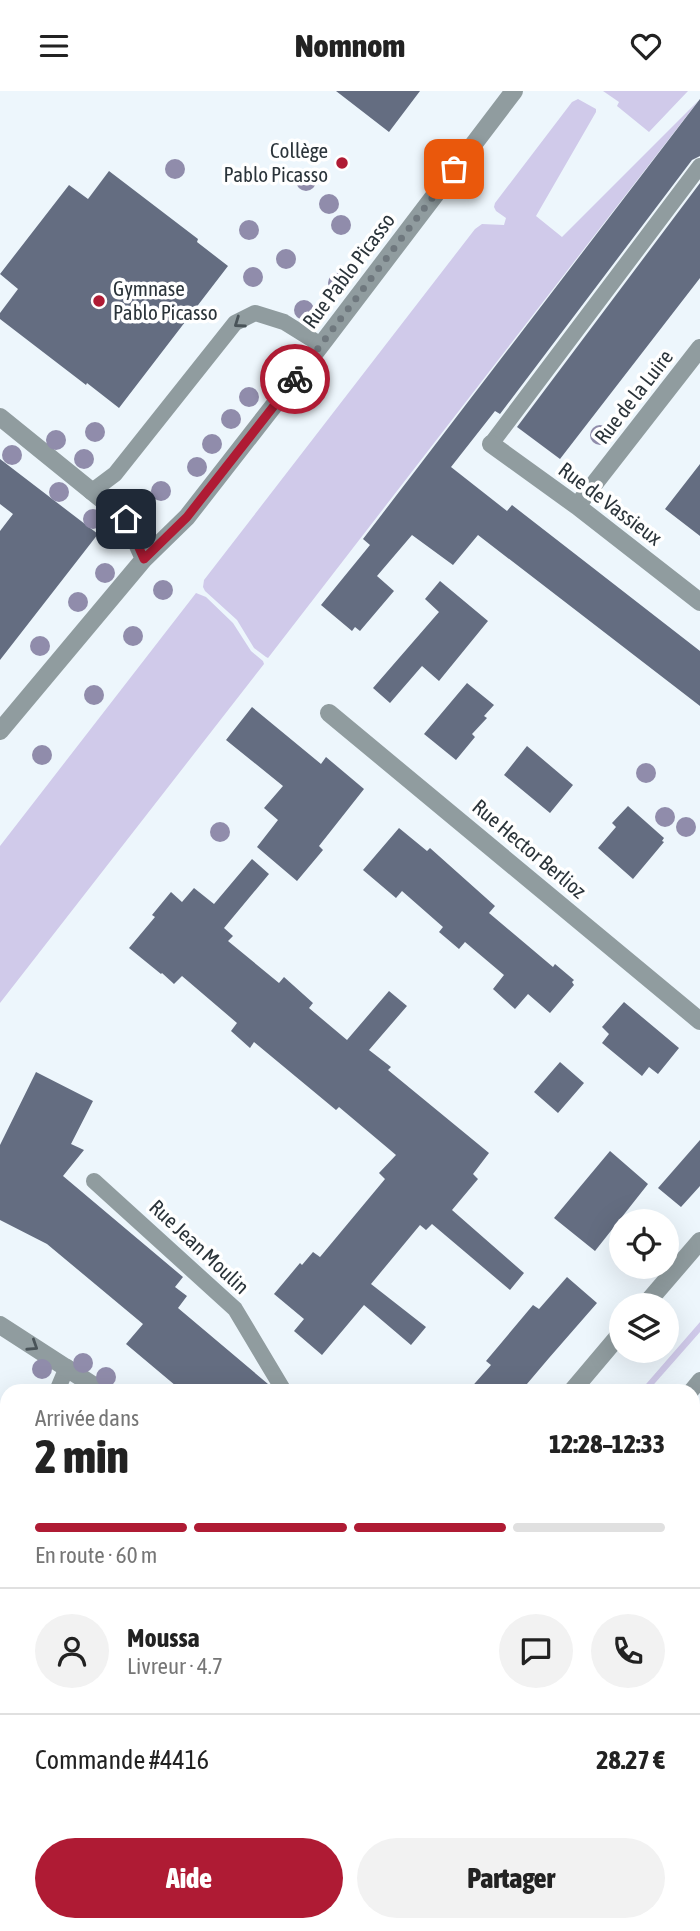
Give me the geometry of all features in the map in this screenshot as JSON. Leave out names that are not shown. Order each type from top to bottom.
[{"type":"street","name":"Rue Pablo Picasso","points":[[0,731],[144,559],[187,517],[514,91]]},
{"type":"street","name":"Rue de la Luire","points":[[577,506],[700,348]]},
{"type":"street","points":[[0,417],[126,519],[144,559]]},
{"type":"street","name":"Rue de Vassieux","points":[[491,444],[577,506],[700,602]]},
{"type":"street","name":"Rue Hector Berlioz","points":[[329,713],[700,1021]]},
{"type":"street","points":[[655,1293],[700,1241]]},
{"type":"street","points":[[0,1325],[92,1384]]},
{"type":"street","points":[[578,1384],[609,1347]]},
{"type":"lane","points":[[491,444],[700,166]]},
{"type":"lane","points":[[91,492],[115,474],[235,323],[255,313],[284,322],[321,345]]},
{"type":"lane","name":"Rue Jean Moulin","points":[[94,1181],[235,1310],[280,1384]]},
{"type":"lane","points":[[60,1384],[67,1367]]},
{"type":"shaded area","points":[[603,91],[688,91],[649,132],[617,106],[619,102]]},
{"type":"shaded area","points":[[578,99],[596,109],[596,112],[536,216],[562,237],[699,100],[268,658],[266,657],[254,648],[237,620],[205,591],[204,580],[475,229],[482,224],[504,225],[506,218],[496,211],[495,203],[572,102]]},
{"type":"shaded area","points":[[196,593],[206,597],[233,623],[251,651],[264,664],[0,1003],[0,846]]},
{"type":"shaded area","points":[[700,1322],[700,1332],[679,1356],[679,1346]]},
{"type":"shaded area","points":[[664,1363],[673,1363],[654,1384],[646,1384]]},
{"type":"building","points":[[336,91],[420,91],[389,132]]},
{"type":"building","points":[[700,99],[700,156],[692,160],[500,414],[495,411],[451,467],[507,511],[512,505],[700,651],[700,706],[478,535],[453,565],[412,535],[377,576],[394,591],[360,631],[355,627],[352,631],[321,605],[370,545],[363,539]]},
{"type":"building","name":"Gymnase Pablo Picasso","points":[[109,171],[198,239],[197,242],[228,266],[119,408],[0,319],[0,313],[18,289],[0,274],[69,185],[88,199]]},
{"type":"building","points":[[700,183],[700,278],[560,459],[517,427]]},
{"type":"building","points":[[0,459],[98,534],[0,660],[0,531],[13,514],[0,504]]},
{"type":"building","points":[[700,464],[700,536],[665,509]]},
{"type":"building","points":[[440,581],[488,621],[439,681],[422,666],[390,703],[373,688],[439,612],[425,599]]},
{"type":"building","points":[[467,683],[494,705],[484,716],[487,718],[472,734],[475,737],[456,760],[424,734]]},
{"type":"building","points":[[252,707],[321,764],[326,757],[364,789],[319,846],[323,850],[297,881],[257,847],[278,820],[264,808],[283,786],[226,740]]},
{"type":"building","points":[[527,746],[573,785],[550,813],[504,775]]},
{"type":"building","points":[[628,806],[664,838],[664,842],[633,879],[598,848],[616,827],[612,823]]},
{"type":"building","points":[[399,828],[427,851],[430,848],[495,906],[489,913],[553,967],[555,964],[574,980],[574,985],[550,1013],[528,994],[515,1009],[493,989],[504,975],[465,942],[459,949],[439,932],[443,927],[402,891],[396,898],[363,870]]},
{"type":"building","points":[[252,859],[269,874],[224,928],[233,936],[228,941],[279,983],[284,977],[313,1003],[309,1008],[347,1040],[389,991],[407,1006],[369,1050],[391,1067],[388,1070],[489,1153],[473,1174],[478,1179],[452,1210],[524,1273],[510,1290],[432,1224],[426,1230],[420,1225],[371,1284],[426,1327],[411,1345],[364,1305],[322,1355],[294,1331],[304,1319],[274,1294],[313,1252],[320,1257],[385,1179],[379,1173],[396,1155],[339,1107],[336,1110],[254,1042],[250,1048],[231,1031],[237,1023],[182,976],[174,984],[129,948],[155,917],[152,915],[171,892],[182,902],[194,888],[214,904]]},
{"type":"building","points":[[624,1002],[679,1048],[658,1074],[649,1067],[642,1076],[602,1043],[609,1034],[602,1027]]},
{"type":"building","points":[[560,1062],[584,1083],[558,1113],[534,1092]]},
{"type":"building","points":[[36,1072],[93,1101],[71,1144],[84,1150],[63,1176],[183,1277],[175,1287],[187,1296],[178,1308],[268,1384],[174,1384],[126,1344],[143,1324],[47,1244],[0,1220],[0,1145]]},
{"type":"building","points":[[700,1140],[700,1186],[681,1207],[658,1188]]},
{"type":"building","points":[[610,1151],[648,1184],[628,1209],[609,1209],[609,1233],[595,1251],[554,1218]]},
{"type":"building","points":[[567,1277],[597,1303],[527,1384],[474,1384],[491,1365],[486,1361],[533,1305],[539,1309]]},
{"type":"way so far","points":[[295,379],[454,169]]},
{"type":"place","name":"Collège Pablo Picasso","points":[[342,163]]},
{"type":"place","name":"Gymnase Pablo Picasso","points":[[99,301]]},
{"type":"route","points":[[126,519],[144,559],[187,517],[295,379]]}]
